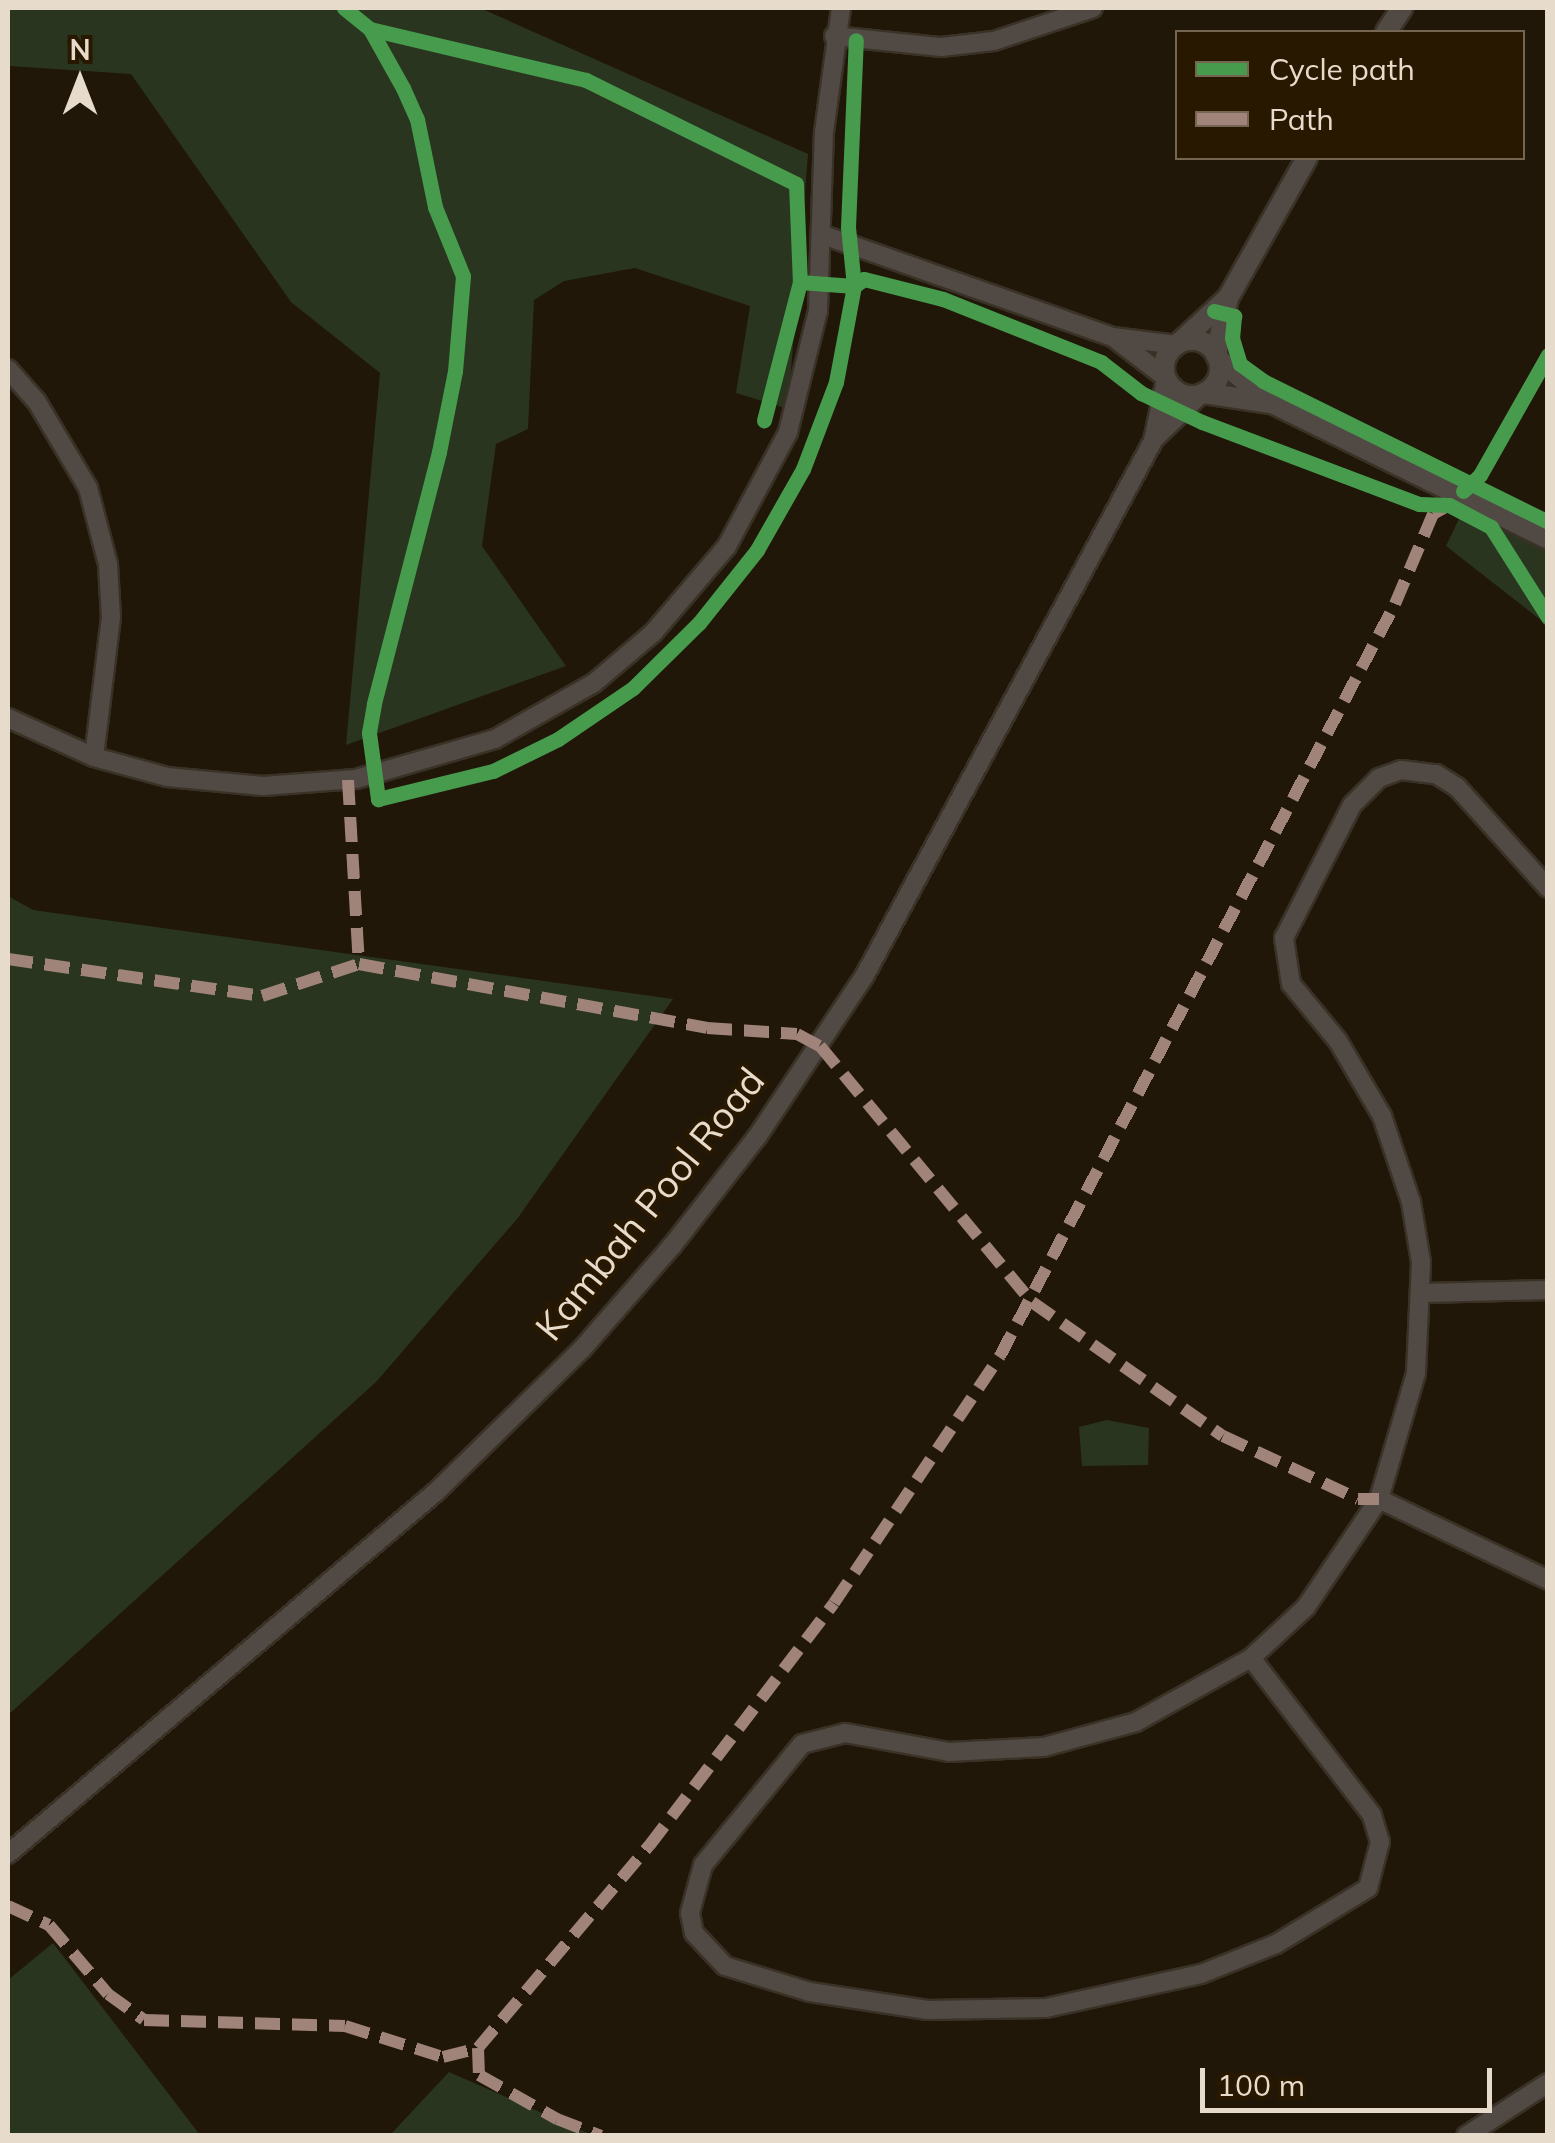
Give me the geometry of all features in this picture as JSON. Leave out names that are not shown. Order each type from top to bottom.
[{"type":"street","points":[[8,718],[94,757],[216,784],[356,779],[495,739],[594,682],[701,581],[764,487],[809,360],[826,236],[824,132],[834,36],[841,8]]},
{"type":"street","points":[[834,36],[941,48],[994,41],[1093,8]]},
{"type":"street","points":[[1387,30],[1402,8]]},
{"type":"street","points":[[1166,377],[1166,357],[1228,298],[1306,160]]},
{"type":"street","points":[[826,236],[1113,337],[1178,344],[1200,342],[1272,403],[1548,539]]},
{"type":"street","points":[[1202,394],[1217,381],[1217,357],[1228,298]]},
{"type":"street","points":[[1113,337],[1166,377],[1179,393],[1272,403]]},
{"type":"street","points":[[8,369],[37,402],[88,488],[108,564],[110,617],[94,757]]},
{"type":"street","name":"Kambah Pool Road","points":[[8,1854],[437,1491],[535,1398],[672,1246],[756,1137],[866,975],[1153,440],[1166,377]]},
{"type":"street","name":"Kambah Pool Road","points":[[1153,440],[1202,394]]},
{"type":"street","points":[[1250,1658],[1372,1815],[1380,1842],[1377,1872],[1356,1901],[1276,1944],[1124,1996],[967,2012],[810,1992],[725,1966],[694,1933],[690,1912],[703,1865],[802,1744],[844,1734],[949,1752],[1044,1747],[1136,1722],[1250,1658],[1328,1580],[1379,1499],[1416,1373],[1423,1293],[1410,1202],[1393,1144],[1338,1041],[1291,984],[1284,938],[1352,805],[1379,778],[1401,770],[1436,774],[1457,787],[1548,888]]},
{"type":"street","points":[[1423,1293],[1548,1290]]},
{"type":"street","points":[[1379,1499],[1548,1580]]},
{"type":"street","points":[[1466,2136],[1548,2083]]},
{"type":"green space","points":[[8,8],[480,8],[808,154],[788,409],[736,393],[750,306],[635,268],[564,281],[534,300],[528,429],[496,444],[482,546],[566,666],[346,745],[380,373],[291,302],[131,74],[10,66],[8,80]]},
{"type":"green space","points":[[1466,504],[1547,550],[1547,625],[1446,546]]},
{"type":"green space","points":[[8,896],[33,910],[673,999],[517,1219],[376,1382],[8,1715]]},
{"type":"green space","points":[[1107,1420],[1149,1428],[1148,1465],[1082,1466],[1079,1427]]},
{"type":"green space","points":[[53,1943],[200,2135],[8,2135],[8,1980]]},
{"type":"green space","points":[[449,2072],[592,2135],[390,2135]]},
{"type":"marked path","points":[[8,1906],[49,1925],[108,1994],[144,2020],[345,2026],[443,2057],[478,2048],[649,1846],[834,1603],[1000,1356],[1395,604],[1433,514],[1449,505]]},
{"type":"marked path","points":[[348,780],[359,964]]},
{"type":"marked path","points":[[8,959],[262,996],[359,964],[707,1028],[797,1034],[820,1046],[1032,1302],[1223,1436],[1358,1499],[1379,1499]]},
{"type":"marked path","points":[[478,2048],[479,2075],[557,2119],[601,2136]]},
{"type":"cycle path","points":[[344,8],[370,29],[417,119],[435,207],[463,276],[455,371],[439,452],[369,733],[378,799],[493,771],[558,739],[633,688],[699,623],[757,550],[803,469],[836,382],[854,286],[864,279],[943,299],[1101,362],[1141,393],[1202,422],[1419,504],[1449,505],[1491,527],[1548,617]]},
{"type":"cycle path","points":[[370,29],[586,80],[796,184],[800,282],[764,420]]},
{"type":"cycle path","points":[[800,282],[854,286],[848,227],[856,40]]},
{"type":"cycle path","points":[[1214,311],[1234,316],[1232,338],[1240,364],[1263,381],[1548,522]]},
{"type":"cycle path","points":[[1463,491],[1480,475],[1548,355]]}]
